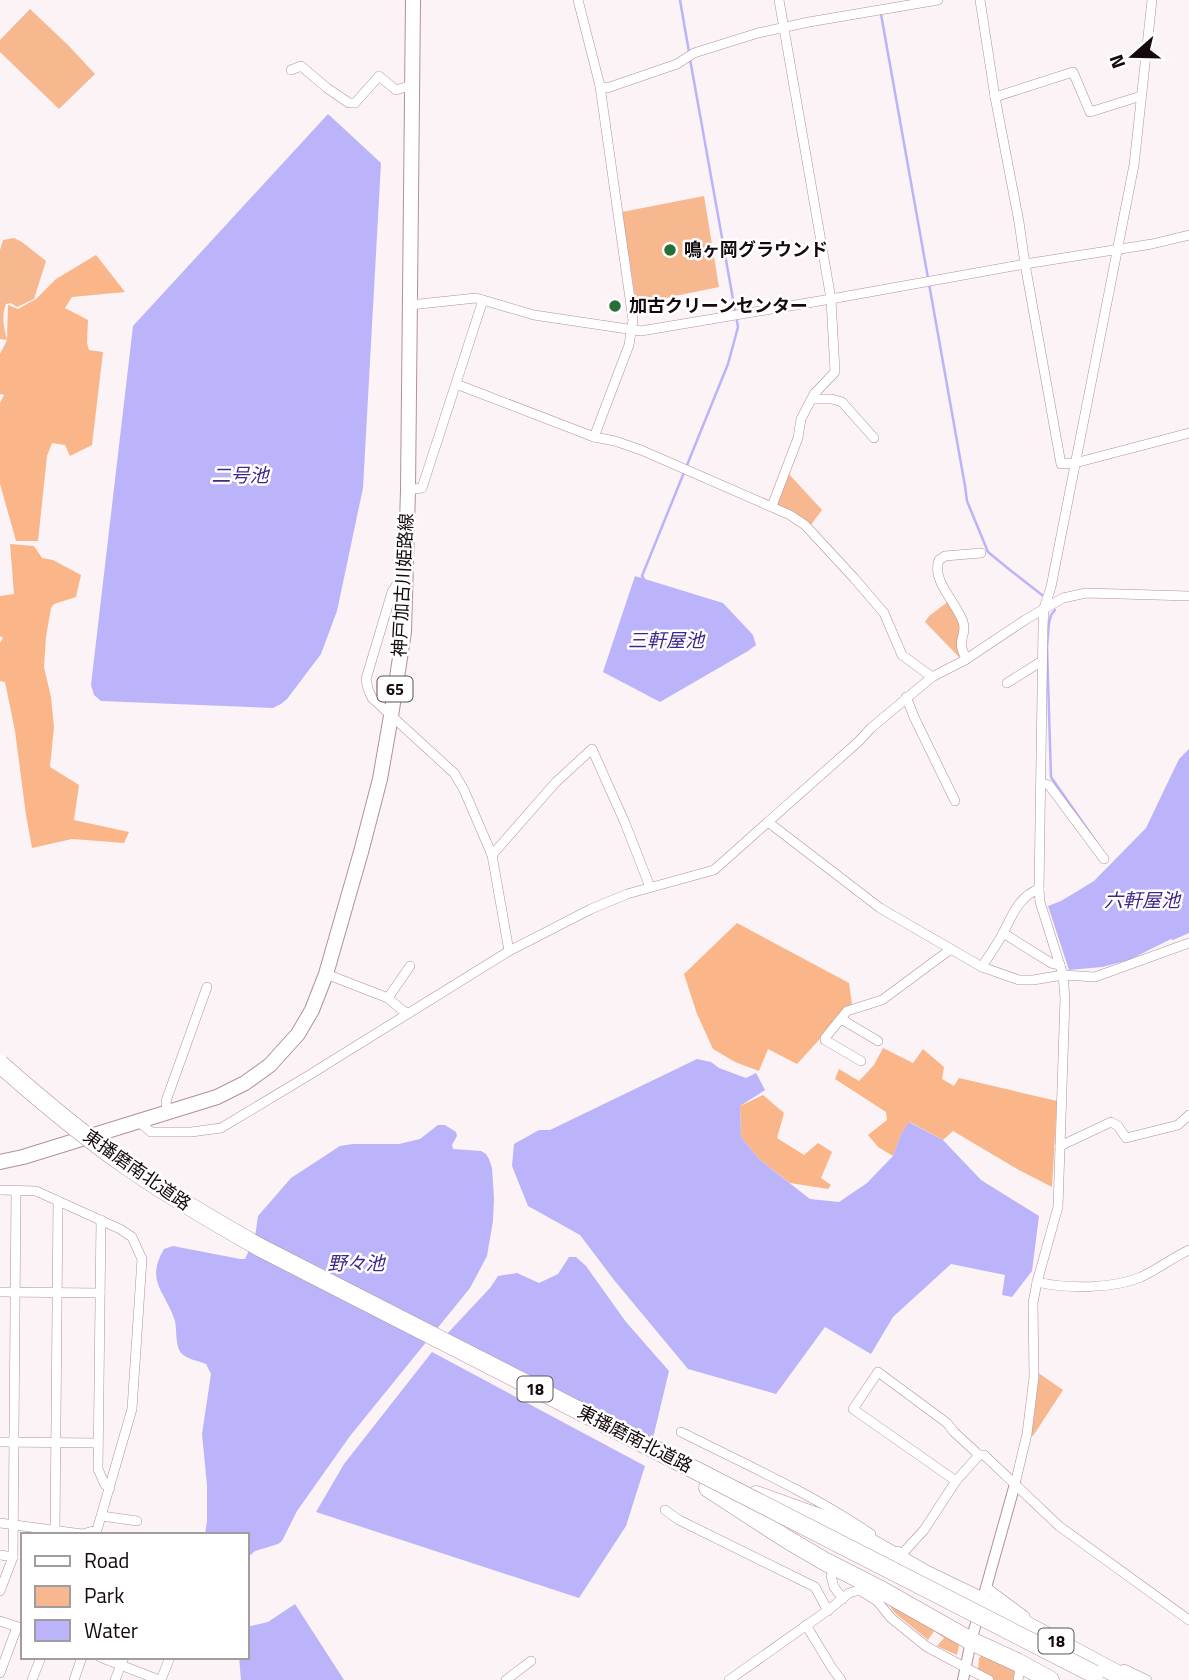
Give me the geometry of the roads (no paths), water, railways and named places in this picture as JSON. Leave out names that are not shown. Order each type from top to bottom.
[{"type":"highway","name":"東播磨南北道路","points":[[0,1064],[97,1144],[191,1208],[295,1266],[709,1483]]},
{"type":"highway","name":"東播磨南北道路","points":[[0,1075],[88,1148],[154,1194],[292,1273],[1094,1678]]},
{"type":"highway","name":"18","points":[[709,1483],[796,1509],[855,1534],[925,1574],[985,1594],[1128,1680]]},
{"type":"highway","name":"18","points":[[709,1483],[785,1538],[971,1642],[1017,1671],[1050,1680]]},
{"type":"main road","name":"神戸加古川姫路線","points":[[0,1162],[217,1097],[245,1083],[270,1065],[298,1034],[326,975],[380,779],[404,632],[413,0]]},
{"type":"street","points":[[578,0],[600,86],[634,320],[629,345],[594,437]]},
{"type":"street","points":[[772,506],[798,438],[801,419],[812,399],[835,373],[831,299],[779,0]]},
{"type":"street","points":[[600,86],[607,88],[677,64],[694,53],[728,41],[784,27],[937,0]]},
{"type":"street","points":[[980,0],[1061,464],[1189,433]]},
{"type":"street","points":[[963,1680],[1027,1434],[1034,1377],[1033,1303],[1058,1207],[1065,1012],[1062,970],[1040,902],[1039,889],[1044,608],[1051,587],[1134,165],[1152,0]]},
{"type":"street","points":[[292,70],[301,66],[349,103],[355,103],[379,76],[396,90],[412,85]]},
{"type":"street","points":[[995,97],[1073,72],[1090,112],[1141,96]]},
{"type":"street","points":[[410,305],[476,298],[534,315],[641,331],[1152,244],[1189,235]]},
{"type":"street","points":[[408,490],[422,488],[483,300]]},
{"type":"street","points":[[456,384],[594,437],[641,450],[790,514],[828,549],[884,613],[902,654],[932,677]]},
{"type":"street","points":[[812,399],[842,402],[874,438]]},
{"type":"street","points":[[967,659],[960,647],[964,623],[936,570],[939,560],[945,556],[981,553]]},
{"type":"street","points":[[405,570],[392,592],[366,679],[368,689],[372,698],[454,773],[492,855],[509,951]]},
{"type":"street","points":[[138,1121],[151,1132],[191,1132],[221,1128],[509,951],[609,901],[714,870],[906,697],[932,677],[967,659],[1063,598],[1086,593],[1189,596]]},
{"type":"street","points":[[1007,682],[1042,660]]},
{"type":"street","points":[[906,697],[956,802]]},
{"type":"street","points":[[492,855],[556,782],[592,749],[650,887]]},
{"type":"street","points":[[1041,783],[1049,785],[1104,859]]},
{"type":"street","points":[[768,822],[880,908],[982,967],[1019,980],[1033,981],[1062,970]]},
{"type":"street","points":[[982,967],[1014,911],[1025,897],[1039,889]]},
{"type":"street","points":[[1003,933],[1062,970],[1095,977],[1189,943]]},
{"type":"street","points":[[861,1061],[825,1040],[841,1019],[851,1009],[882,1000],[951,949]]},
{"type":"street","points":[[387,998],[411,966]]},
{"type":"street","points":[[326,975],[387,998],[407,1013]]},
{"type":"street","points":[[167,1112],[166,1101],[206,987]]},
{"type":"street","points":[[841,1019],[878,1041]]},
{"type":"street","points":[[1060,1146],[1111,1122],[1118,1126],[1126,1138],[1178,1125],[1189,1115]]},
{"type":"street","points":[[0,1190],[36,1191],[120,1229],[132,1237],[142,1259],[132,1409],[102,1516],[97,1530],[90,1533]]},
{"type":"street","points":[[0,1591],[13,1557],[16,1191]]},
{"type":"street","points":[[55,1530],[58,1201]]},
{"type":"street","points":[[101,1220],[98,1469],[105,1485],[110,1488]]},
{"type":"street","points":[[1037,1282],[1083,1286],[1119,1284],[1152,1272],[1189,1250]]},
{"type":"street","points":[[0,1292],[100,1293]]},
{"type":"street","points":[[956,1481],[853,1409],[878,1372],[947,1423],[1059,1526],[1189,1620]]},
{"type":"street","points":[[681,1432],[855,1523],[902,1555],[924,1530],[956,1481],[979,1455]]},
{"type":"street","points":[[0,1442],[98,1443]]},
{"type":"street","points":[[102,1516],[137,1521]]},
{"type":"street","points":[[669,1516],[815,1587],[828,1611]]},
{"type":"street","points":[[0,1523],[79,1533]]},
{"type":"street","points":[[0,1555],[13,1557]]},
{"type":"street","points":[[831,1576],[834,1587],[843,1599]]},
{"type":"street","points":[[729,1680],[828,1611],[849,1593],[861,1591],[877,1601],[891,1618],[927,1647],[989,1680]]},
{"type":"street","points":[[985,1594],[1147,1680]]},
{"type":"street","points":[[0,1621],[20,1628],[0,1673]]},
{"type":"street","points":[[806,1625],[841,1680]]},
{"type":"street","points":[[32,1680],[40,1659]]},
{"type":"street","points":[[74,1680],[81,1659]]},
{"type":"street","points":[[116,1680],[122,1661],[160,1680],[169,1659]]},
{"type":"street","points":[[506,1680],[531,1661]]},
{"type":"water","name":"二号池","points":[[328,114],[381,163],[363,488],[337,611],[321,654],[287,699],[273,708],[101,701],[94,695],[91,685],[133,326]]},
{"type":"water","name":"三軒屋池","points":[[635,576],[723,603],[753,635],[756,645],[660,702],[603,672]]},
{"type":"water","name":"六軒屋池","points":[[1189,749],[1189,933],[1129,960],[1102,967],[1069,970],[1048,906],[1094,881],[1146,828],[1179,759]]},
{"type":"water","points":[[697,1059],[711,1062],[719,1068],[746,1078],[756,1073],[765,1090],[740,1106],[741,1137],[760,1160],[810,1199],[839,1202],[867,1183],[893,1156],[901,1134],[909,1122],[943,1140],[981,1180],[1039,1216],[1032,1271],[1012,1297],[1002,1295],[1005,1275],[951,1264],[893,1317],[871,1354],[825,1327],[776,1394],[688,1369],[580,1235],[528,1206],[512,1166],[514,1144],[539,1130],[550,1130]]},
{"type":"water","name":"野々池","points":[[438,1125],[445,1125],[456,1132],[453,1149],[481,1151],[489,1159],[494,1198],[487,1256],[470,1288],[350,1436],[297,1511],[282,1541],[255,1551],[248,1557],[248,1533],[205,1533],[207,1485],[202,1434],[211,1374],[206,1364],[186,1357],[179,1350],[175,1321],[156,1278],[159,1260],[164,1249],[173,1246],[245,1259],[255,1237],[258,1216],[291,1178],[340,1146],[399,1144],[420,1139]]},
{"type":"water","points":[[569,1257],[576,1257],[586,1266],[626,1322],[669,1371],[653,1438],[445,1336],[498,1276],[517,1273],[539,1283],[558,1274]]},
{"type":"water","points":[[432,1352],[645,1466],[626,1526],[579,1598],[316,1512],[344,1464]]},
{"type":"water","points":[[295,1604],[344,1680],[241,1680],[239,1659],[248,1659],[248,1627],[268,1622]]},
{"type":"waterway","points":[[680,0],[689,52]]},
{"type":"waterway","points":[[881,14],[967,501],[988,552],[1042,595]]},
{"type":"waterway","points":[[645,581],[642,576],[728,364],[738,327],[690,59]]},
{"type":"waterway","points":[[1055,610],[1049,623],[1047,647],[1051,777],[1097,843]]},
{"type":"place","name":"鳴ヶ岡グラウンド","points":[[670,250]]},
{"type":"place","name":"加古クリーンセンター","points":[[615,306]]}]
